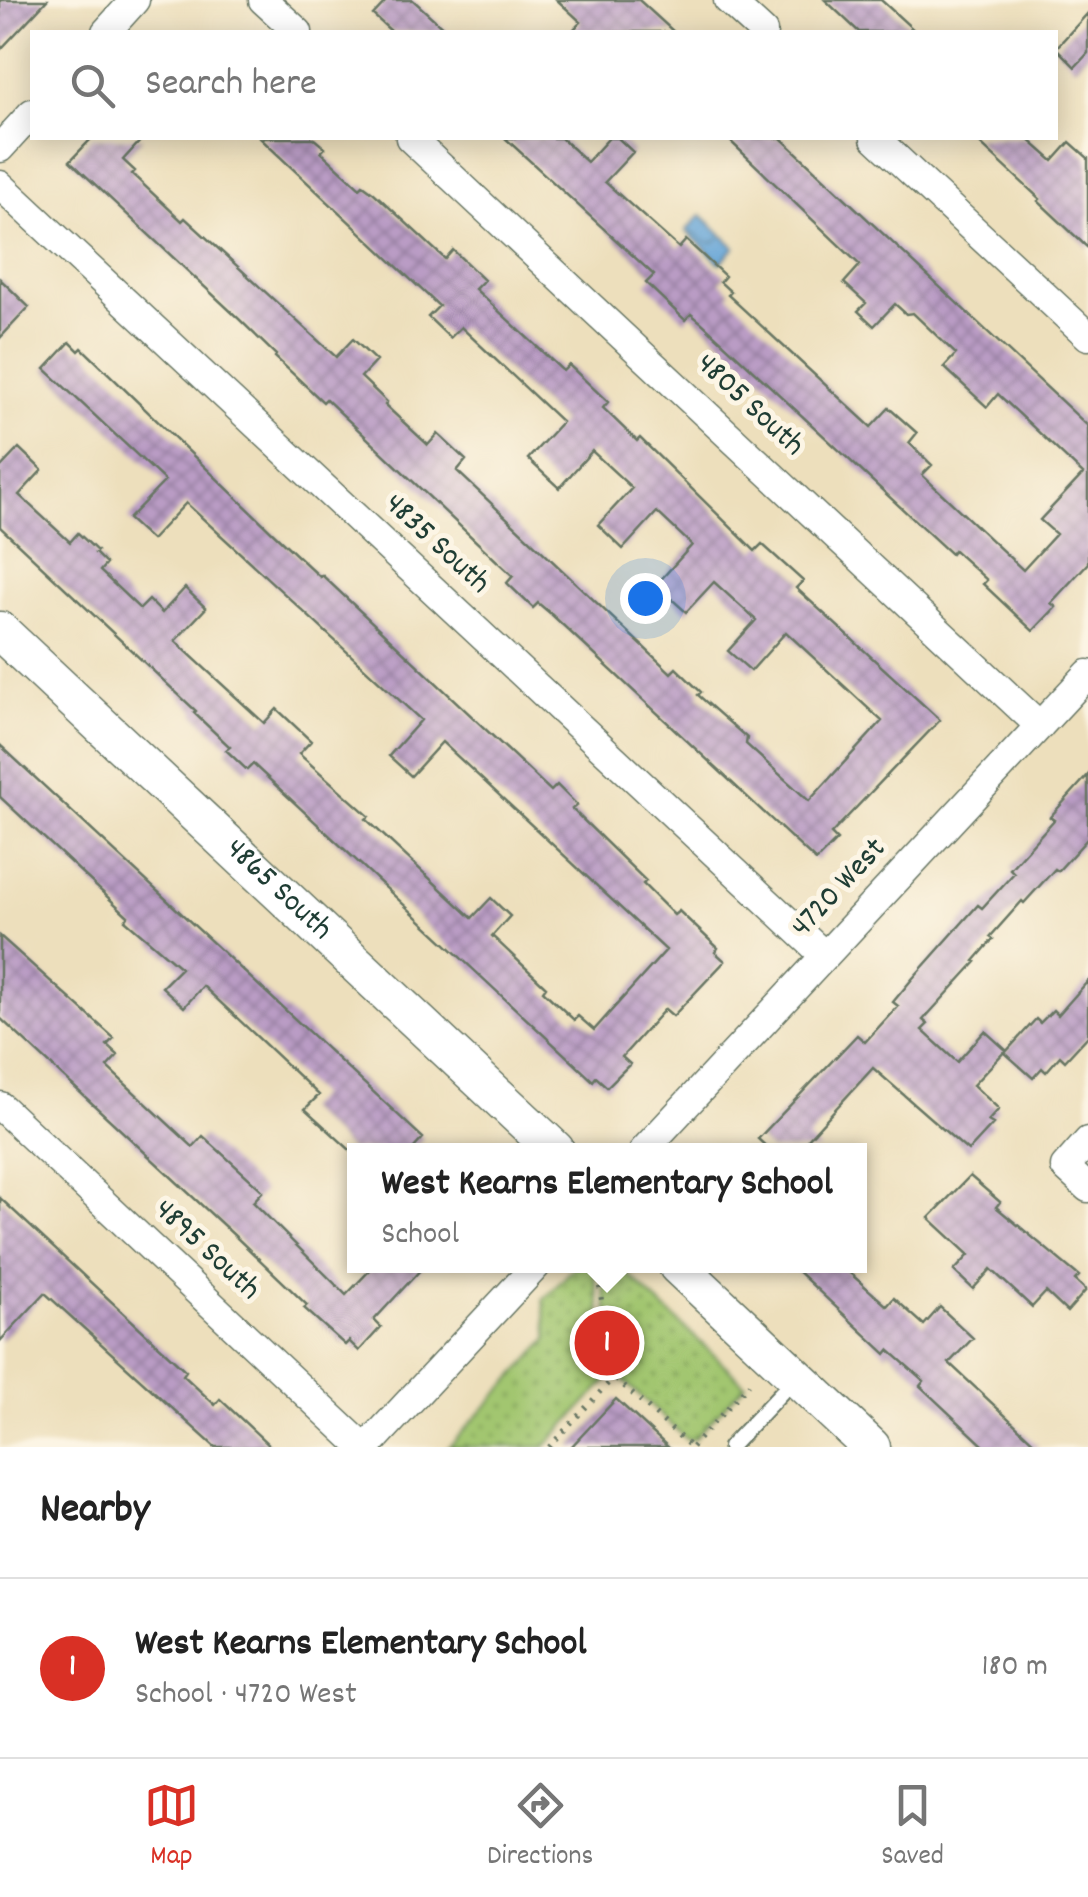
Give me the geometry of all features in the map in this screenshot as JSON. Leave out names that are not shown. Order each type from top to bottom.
[{"type":"street","points":[[108,30],[135,0]]},
{"type":"street","points":[[264,0],[296,30]]},
{"type":"street","points":[[728,0],[760,30]]},
{"type":"street","points":[[0,148],[30,114]]},
{"type":"street","name":"4805 South","points":[[412,140],[1040,726]]},
{"type":"street","points":[[877,140],[1088,336]]},
{"type":"street","name":"4835 South","points":[[0,185],[825,956]]},
{"type":"street","name":"4865 South","points":[[0,631],[547,1143]]},
{"type":"street","name":"4720 West","points":[[651,1143],[1088,674]]},
{"type":"street","name":"4895 South","points":[[0,1106],[365,1447]]},
{"type":"street","points":[[1088,1142],[1065,1166],[1088,1188]]},
{"type":"street","points":[[365,1447],[529,1273]]},
{"type":"street","points":[[686,1273],[872,1447]]},
{"type":"lane","points":[[736,1445],[796,1376]]},
{"type":"path","points":[[597,1273],[614,1377],[692,1447],[749,1384]]},
{"type":"path","points":[[549,1447],[614,1377]]},
{"type":"green space","points":[[569,1273],[594,1273],[611,1376],[545,1447],[449,1447],[548,1339],[543,1300]]},
{"type":"green space","points":[[601,1273],[626,1273],[745,1384],[694,1439],[686,1439],[618,1375]]},
{"type":"water","points":[[701,215],[735,247],[720,263],[686,231]]},
{"type":"building","points":[[0,0],[47,0],[0,50]]},
{"type":"building","points":[[387,0],[413,0],[446,30],[390,30],[373,15]]},
{"type":"building","points":[[557,0],[639,0],[672,30],[573,30],[581,22]]},
{"type":"building","points":[[825,0],[881,0],[914,30],[857,30]]},
{"type":"building","points":[[1088,13],[1088,53],[1075,67],[1058,46]]},
{"type":"building","points":[[90,140],[141,140],[123,160],[135,171],[132,174],[336,357],[353,339],[376,361],[361,377],[387,402],[385,405],[428,445],[438,434],[466,460],[457,471],[671,673],[676,668],[701,692],[698,695],[747,738],[746,744],[809,801],[882,721],[786,632],[751,671],[728,651],[756,620],[714,582],[686,612],[656,585],[692,545],[657,512],[623,549],[598,525],[632,488],[592,451],[559,488],[528,459],[562,422],[461,327],[450,338],[428,317],[439,306],[262,140],[315,140],[325,148],[321,152],[360,188],[363,185],[374,193],[445,259],[453,250],[484,280],[475,289],[563,371],[569,365],[608,402],[603,408],[637,441],[640,438],[755,551],[762,544],[803,581],[796,588],[940,720],[831,834],[837,840],[816,861],[551,614],[538,603],[533,608],[507,583],[513,576],[70,161]]},
{"type":"building","points":[[507,140],[563,140],[587,162],[607,140],[620,140],[633,152],[605,182],[679,248],[686,240],[725,276],[720,282],[731,292],[728,295],[871,427],[889,408],[917,433],[909,443],[932,465],[922,475],[1023,570],[1056,534],[1040,520],[1083,474],[998,394],[987,407],[944,367],[956,354],[913,313],[906,314],[895,304],[874,326],[858,311],[866,303],[844,283],[860,265],[729,140],[783,140],[1088,426],[1088,563],[1051,603],[1056,607],[1033,631],[983,584],[987,580],[954,550],[951,554],[702,323],[691,314],[685,320],[646,283],[654,275]]},
{"type":"building","points":[[976,140],[1029,140],[1053,161],[1070,142],[1088,158],[1088,248]]},
{"type":"building","points":[[0,279],[29,307],[0,338]]},
{"type":"building","points":[[70,342],[79,351],[82,348],[270,530],[551,791],[557,785],[577,805],[572,809],[646,881],[643,884],[674,915],[679,911],[718,948],[715,952],[725,961],[673,1016],[665,1009],[622,1057],[630,1064],[607,1087],[596,1077],[593,1081],[253,764],[247,770],[196,711],[0,527],[0,468],[19,448],[42,470],[19,495],[70,542],[78,533],[106,564],[100,571],[140,609],[149,600],[162,613],[185,588],[206,608],[175,641],[264,723],[277,709],[311,741],[299,754],[369,816],[366,819],[472,918],[491,898],[510,916],[492,936],[546,987],[543,991],[574,1020],[578,1016],[594,1030],[666,950],[442,742],[411,776],[389,756],[421,720],[186,503],[151,540],[128,519],[165,481],[45,369]]},
{"type":"building","points":[[0,745],[423,1138],[418,1143],[347,1143],[347,1147],[305,1109],[319,1095],[203,986],[184,1007],[162,987],[181,968],[125,920],[128,916],[0,797]]},
{"type":"building","points":[[1088,775],[1088,838],[1058,871],[1055,869],[1022,901],[990,937],[993,939],[976,962],[923,1020],[928,1024],[922,1030],[957,1062],[985,1031],[1006,1050],[973,1085],[999,1109],[988,1121],[993,1124],[968,1151],[873,1068],[808,1139],[812,1143],[762,1143],[758,1139],[857,1035],[865,1042],[898,1006],[893,1002],[913,978],[978,905],[982,908],[1014,873],[1010,869],[1054,820],[1050,817]]},
{"type":"building","points":[[0,936],[114,1038],[107,1045],[118,1055],[107,1067],[193,1147],[203,1136],[263,1191],[253,1202],[346,1295],[367,1273],[418,1273],[374,1320],[381,1327],[359,1351],[349,1341],[345,1345],[236,1237],[0,1018]]},
{"type":"building","points":[[1088,981],[1088,1036],[1065,1061],[1060,1056],[1046,1072],[1042,1068],[1033,1078],[1005,1053],[1036,1019],[1040,1023],[1053,1010],[1058,1015]]},
{"type":"building","points":[[970,1176],[1000,1202],[996,1207],[1079,1276],[1075,1280],[1086,1290],[1067,1312],[1046,1292],[1032,1307],[991,1269],[973,1289],[954,1271],[969,1255],[929,1218]]},
{"type":"building","points":[[0,1198],[186,1371],[183,1375],[215,1405],[220,1399],[271,1447],[215,1447],[45,1293],[0,1341]]},
{"type":"building","points":[[799,1273],[850,1273],[887,1306],[894,1298],[924,1325],[940,1307],[973,1338],[949,1363],[1039,1447],[985,1447],[920,1386],[924,1381],[889,1350],[886,1354]]},
{"type":"building","points":[[616,1399],[668,1447],[571,1447]]},
{"type":"place","name":"West Kearns Elementary School","points":[[607,1343]]}]
